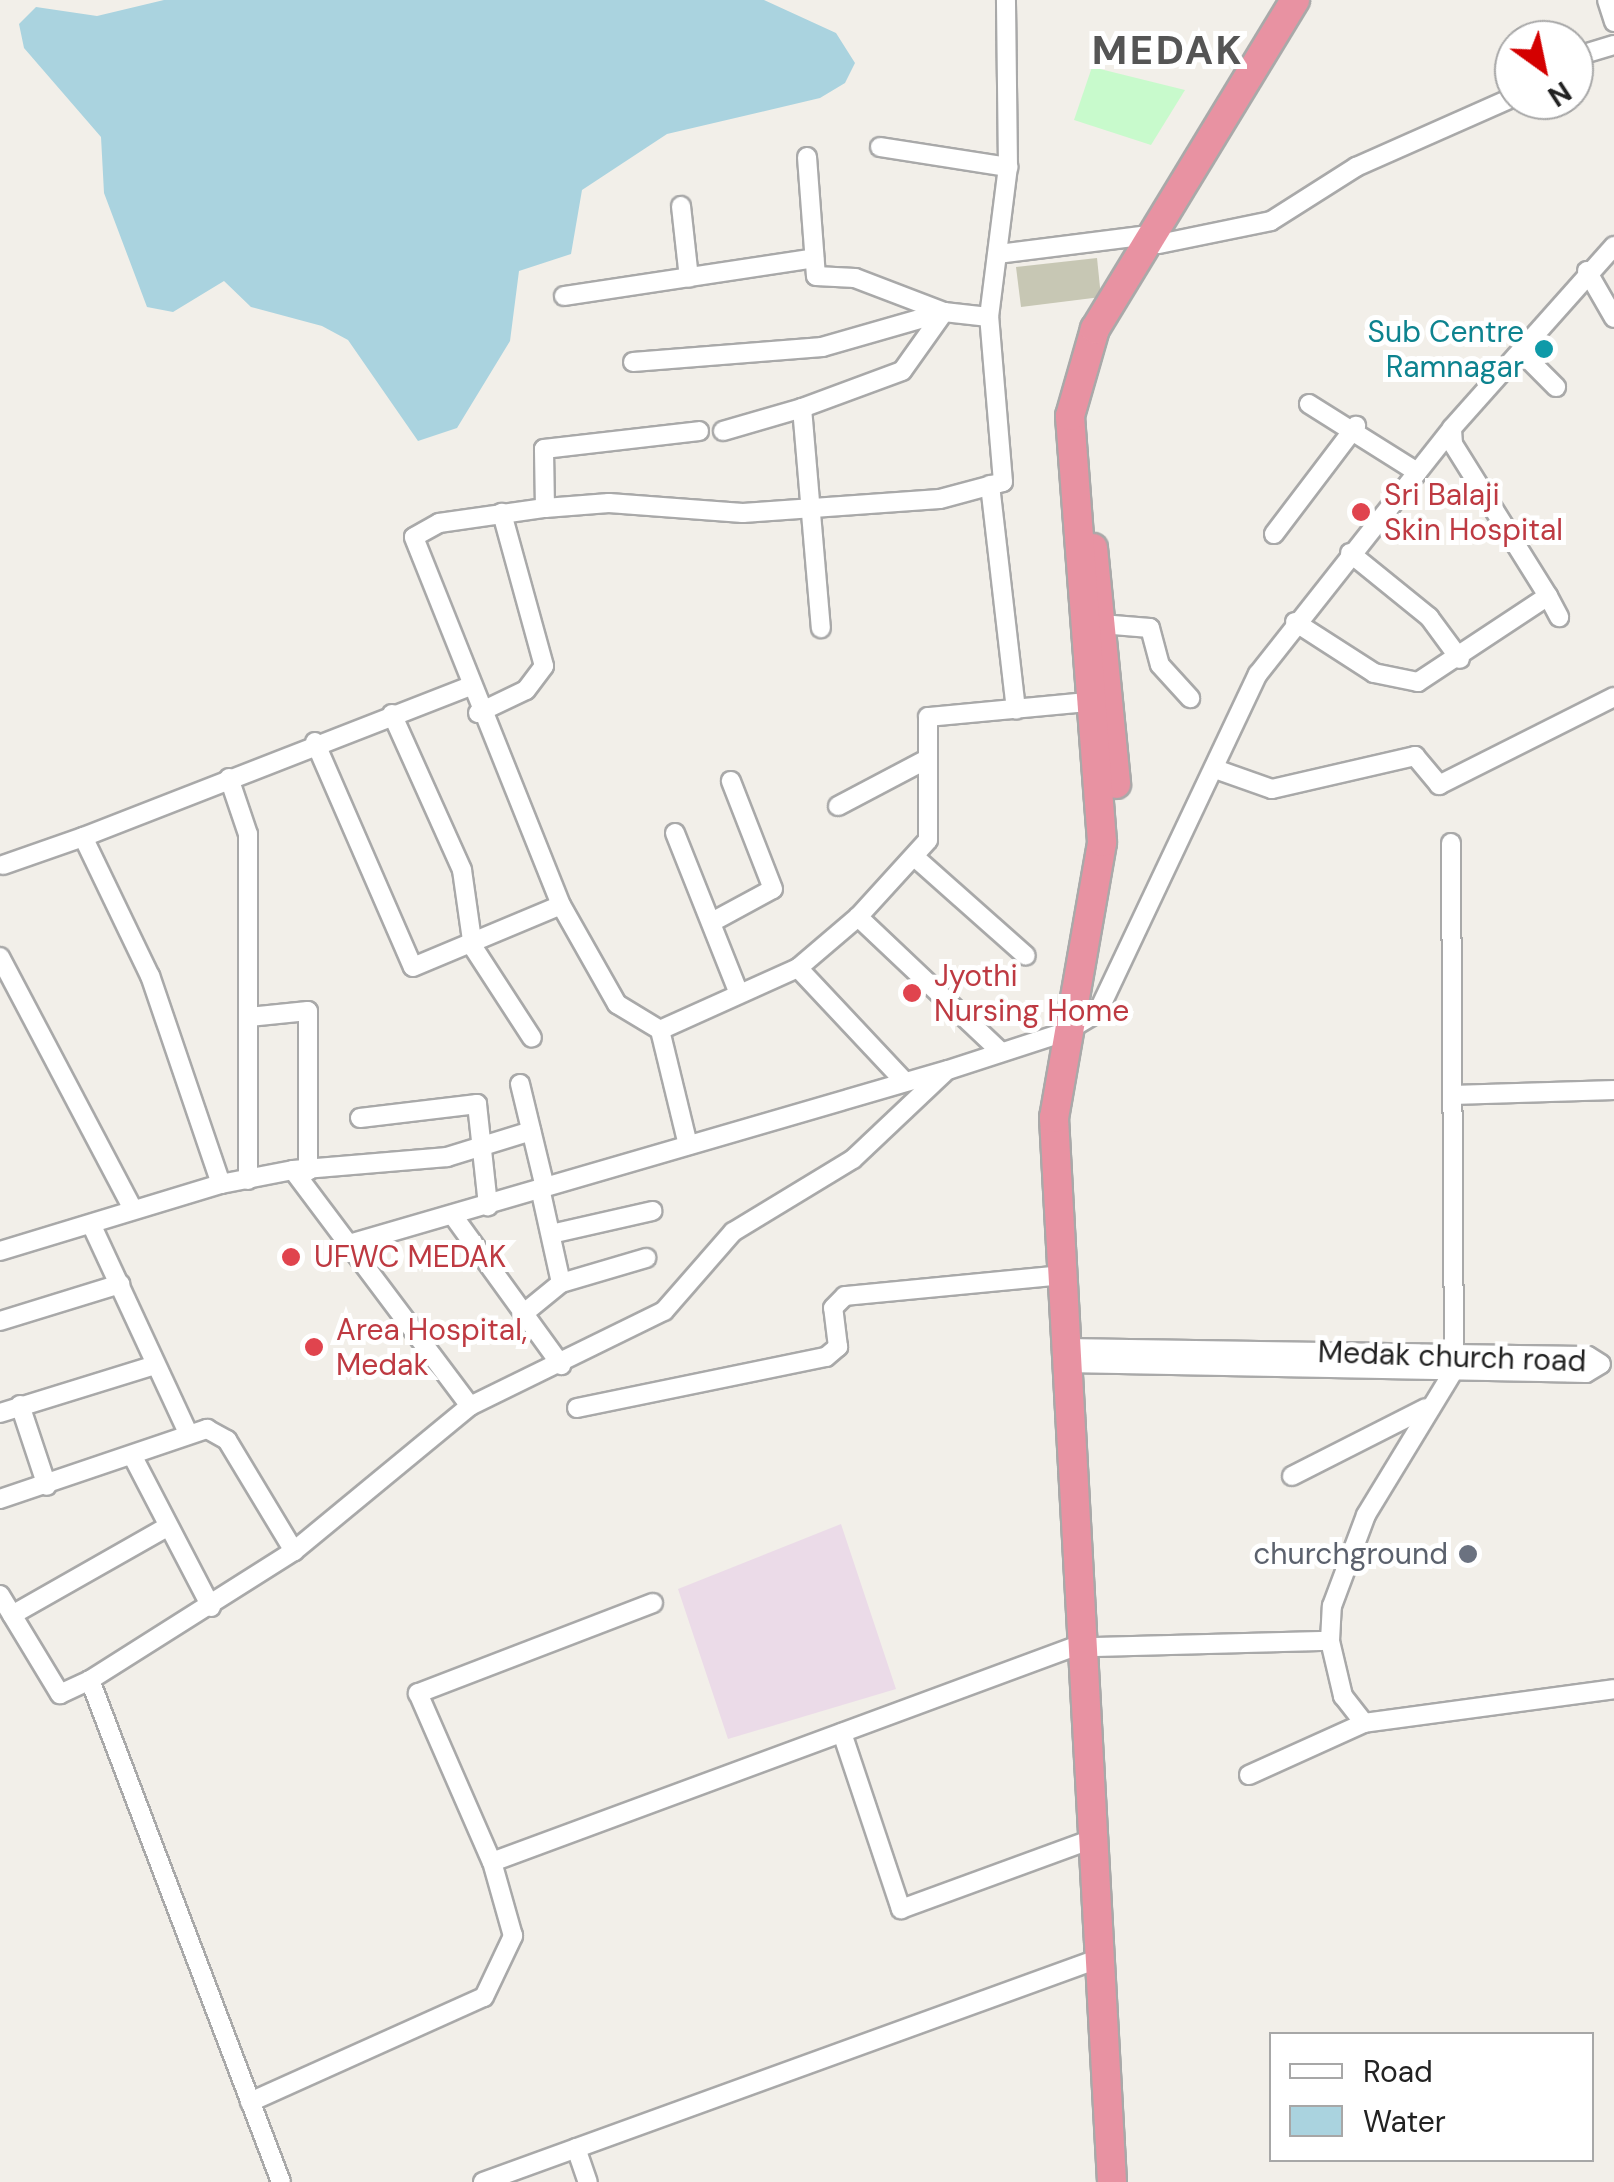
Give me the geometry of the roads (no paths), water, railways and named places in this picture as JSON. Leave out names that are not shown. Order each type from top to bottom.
[{"type":"highway","points":[[1074,1355],[1062,1276],[1054,1118],[1118,844],[1089,511],[1091,395],[1153,240],[1295,0]]},
{"type":"highway","points":[[1112,2182],[1090,1840],[1070,1120],[1076,1026],[1102,842],[1086,702],[1070,416],[1096,329],[1310,0]]},
{"type":"highway","points":[[1087,1646],[1130,2182]]},
{"type":"street","points":[[688,1145],[660,1030],[617,1004],[561,905],[466,687],[412,542],[440,523],[546,508],[812,509],[940,499],[1004,482],[989,317],[1008,167],[1006,0]]},
{"type":"street","points":[[1608,0],[1614,22]]},
{"type":"street","points":[[998,254],[1153,240],[1271,221],[1356,167],[1494,107]]},
{"type":"street","points":[[880,146],[1008,167]]},
{"type":"street","points":[[807,157],[816,276],[856,278],[944,312],[989,317]]},
{"type":"street","points":[[681,206],[689,278]]},
{"type":"street","points":[[346,1244],[454,1217],[542,1187],[948,1070],[1076,1026],[1104,1004],[1218,770],[1258,674],[1295,622],[1452,428],[1614,246]]},
{"type":"street","points":[[564,296],[814,258]]},
{"type":"street","points":[[1588,271],[1614,318]]},
{"type":"street","points":[[632,362],[822,347],[944,312]]},
{"type":"street","points":[[723,431],[802,408],[902,370],[944,312]]},
{"type":"street","points":[[1527,341],[1525,356],[1556,388]]},
{"type":"street","points":[[1309,404],[1356,426],[1417,472]]},
{"type":"street","points":[[802,408],[821,628]]},
{"type":"street","points":[[1274,534],[1356,426]]},
{"type":"street","points":[[1452,428],[1454,444],[1560,617]]},
{"type":"street","points":[[546,508],[544,449],[699,431]]},
{"type":"street","points":[[990,485],[1016,710]]},
{"type":"street","points":[[478,713],[526,690],[544,666],[502,513]]},
{"type":"street","points":[[1350,553],[1429,617],[1460,659]]},
{"type":"street","points":[[1295,622],[1396,682],[1418,682],[1460,659],[1548,596]]},
{"type":"street","points":[[1101,624],[1150,628],[1160,665],[1190,698]]},
{"type":"street","points":[[3,865],[466,687]]},
{"type":"street","points":[[1218,770],[1272,789],[1415,756],[1438,785],[1614,697]]},
{"type":"street","points":[[660,1030],[738,991],[798,968],[918,860],[930,823],[928,717],[1086,702]]},
{"type":"street","points":[[392,714],[462,870],[473,948],[532,1038]]},
{"type":"street","points":[[316,742],[414,968],[473,948],[561,905]]},
{"type":"street","points":[[838,806],[927,759]]},
{"type":"street","points":[[229,778],[248,834],[248,1180]]},
{"type":"street","points":[[712,922],[774,889],[731,781]]},
{"type":"street","points":[[675,833],[738,991]]},
{"type":"street","points":[[83,837],[150,976],[221,1184]]},
{"type":"street","points":[[1364,1723],[1342,1696],[1330,1641],[1332,1606],[1366,1515],[1454,1361],[1451,843]]},
{"type":"street","points":[[918,860],[1026,956]]},
{"type":"street","points":[[858,916],[1001,1052]]},
{"type":"street","points":[[0,957],[131,1205]]},
{"type":"street","points":[[798,968],[904,1081]]},
{"type":"street","points":[[248,1017],[308,1011],[300,1171],[346,1244],[470,1406]]},
{"type":"street","points":[[0,1595],[60,1694],[90,1680],[294,1551],[470,1406],[561,1366],[678,1300],[733,1232],[853,1159],[948,1070]]},
{"type":"street","points":[[520,1084],[561,1283]]},
{"type":"street","points":[[1452,1095],[1614,1090]]},
{"type":"street","points":[[360,1118],[476,1104],[478,1151],[488,1206]]},
{"type":"street","points":[[0,1251],[92,1226],[131,1205],[221,1184],[478,1151],[531,1131]]},
{"type":"street","points":[[551,1234],[652,1211]]},
{"type":"street","points":[[454,1217],[561,1366]]},
{"type":"street","points":[[92,1226],[152,1366],[188,1433]]},
{"type":"street","points":[[524,1314],[561,1283],[646,1258]]},
{"type":"street","points":[[578,1408],[826,1358],[838,1347],[833,1308],[845,1296],[1062,1276]]},
{"type":"street","points":[[0,1322],[120,1284]]},
{"type":"street","name":"Medak church road","points":[[1074,1355],[1608,1364]]},
{"type":"street","points":[[0,1413],[152,1366]]},
{"type":"street","points":[[20,1405],[47,1486]]},
{"type":"street","points":[[1292,1476],[1426,1408]]},
{"type":"street","points":[[0,1500],[207,1429],[227,1440],[294,1551]]},
{"type":"street","points":[[133,1457],[212,1606]]},
{"type":"street","points":[[12,1615],[168,1527]]},
{"type":"street","points":[[250,2102],[484,1996],[513,1936],[492,1862],[418,1693],[652,1603]]},
{"type":"street","points":[[492,1862],[1087,1646],[1330,1641]]},
{"type":"street","points":[[90,1680],[281,2182]]},
{"type":"street","points":[[1249,1775],[1364,1723],[1614,1689]]},
{"type":"street","points":[[842,1733],[902,1909],[1090,1840]]},
{"type":"street","points":[[482,2182],[1095,1960]]},
{"type":"street","points":[[576,2148],[588,2182]]},
{"type":"water","points":[[164,0],[764,0],[836,33],[855,63],[845,83],[820,98],[667,134],[582,190],[571,254],[519,271],[510,341],[457,428],[418,441],[348,340],[322,326],[251,307],[224,281],[173,312],[147,307],[104,193],[101,137],[24,48],[19,24],[36,7],[97,16]]},
{"type":"place","name":"Sub Centre Ramnagar","points":[[1544,349]]},
{"type":"place","name":"Sri Balaji Skin Hospital","points":[[1361,512]]},
{"type":"place","name":"Jyothi Nursing Home","points":[[912,993]]},
{"type":"place","name":"UFWC MEDAK","points":[[291,1257]]},
{"type":"place","name":"Area Hospital, Medak","points":[[314,1347]]},
{"type":"place","name":"churchground","points":[[1468,1554]]},
{"type":"district","name":"MEDAK","points":[[1168,50]]}]
